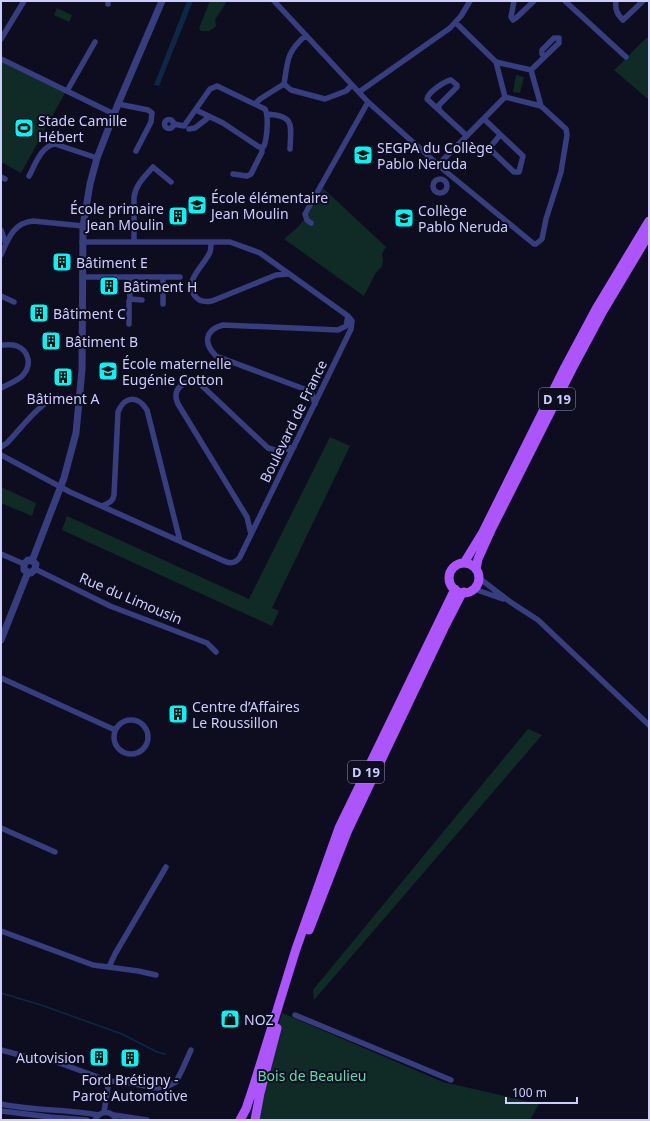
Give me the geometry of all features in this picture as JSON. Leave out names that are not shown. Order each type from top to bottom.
[{"type":"main road","name":"D 19","points":[[464,563],[483,532],[565,367],[596,309],[649,221]]},
{"type":"main road","name":"D 19","points":[[478,574],[478,559],[492,528],[572,369],[649,234]]},
{"type":"main road","points":[[464,563],[469,564],[478,574],[478,582],[474,589],[464,592],[455,589],[450,582],[451,573],[456,566],[464,563]]},
{"type":"main road","name":"D 19","points":[[240,1120],[246,1109],[296,950],[339,828],[455,589]]},
{"type":"main road","name":"D 19","points":[[255,1120],[260,1093],[301,950],[347,832],[444,628],[464,592]]},
{"type":"street","points":[[1,39],[24,1]]},
{"type":"street","points":[[32,561],[72,451],[82,370],[82,242],[87,198],[97,158],[118,104],[162,1]]},
{"type":"street","points":[[274,1],[368,102],[438,165],[529,241],[536,244],[542,239],[546,219],[561,172],[567,132],[541,106],[531,70]]},
{"type":"street","points":[[358,92],[456,23],[464,13],[470,1]]},
{"type":"street","points":[[514,1],[511,17],[513,20],[534,1]]},
{"type":"street","points":[[565,1],[626,57]]},
{"type":"street","points":[[616,1],[615,8],[617,14],[623,20],[643,1]]},
{"type":"street","points":[[456,23],[496,62],[505,97]]},
{"type":"street","points":[[255,104],[260,99],[284,84],[289,54],[295,45],[306,36]]},
{"type":"street","points":[[67,91],[95,42]]},
{"type":"street","points":[[531,70],[544,57]]},
{"type":"street","points":[[1,59],[114,114]]},
{"type":"street","points":[[496,62],[531,70]]},
{"type":"street","points":[[439,110],[439,105],[457,87],[451,80],[427,95],[428,100],[466,136]]},
{"type":"street","points":[[284,84],[291,90],[325,99],[346,90],[352,85]]},
{"type":"street","points":[[174,124],[184,126],[210,89],[215,86],[265,109],[267,114],[266,139],[264,146],[262,147],[262,152],[251,174],[247,176],[233,174]]},
{"type":"street","points":[[505,97],[541,106]]},
{"type":"street","points":[[438,165],[505,97]]},
{"type":"street","points":[[311,223],[307,220],[305,214],[368,102]]},
{"type":"street","points":[[118,104],[148,110],[152,113],[151,122],[136,151]]},
{"type":"street","points":[[196,110],[224,123],[245,136],[248,140],[262,147]]},
{"type":"street","points":[[267,114],[282,115],[287,118],[290,123],[290,149]]},
{"type":"street","points":[[189,129],[195,128],[209,117]]},
{"type":"street","points":[[484,119],[523,156],[519,172],[514,172],[492,151],[492,146],[500,135]]},
{"type":"street","points":[[29,176],[44,149],[51,144],[97,158]]},
{"type":"street","points":[[134,242],[134,197],[139,183],[153,167],[171,182]]},
{"type":"street","points":[[442,179],[444,170]]},
{"type":"street","points":[[442,179],[434,183],[433,187],[435,191],[444,193],[447,188],[447,184]]},
{"type":"street","points":[[442,179],[447,184]]},
{"type":"street","points":[[447,184],[457,180]]},
{"type":"street","points":[[1,255],[13,230],[21,224],[32,221],[83,226]]},
{"type":"street","points":[[6,244],[1,230],[13,230]]},
{"type":"street","points":[[82,242],[230,242],[260,253],[348,316],[346,326],[338,330],[223,325],[215,328],[208,336],[209,348],[216,356],[307,390],[312,394],[315,404]]},
{"type":"street","points":[[211,242],[211,251],[195,274],[192,283],[194,293],[197,298],[202,301],[212,301],[276,275],[290,274]]},
{"type":"street","points":[[82,277],[180,278]]},
{"type":"street","points":[[129,324],[130,277]]},
{"type":"street","points":[[163,278],[163,304]]},
{"type":"street","points":[[1,296],[14,302]]},
{"type":"street","points":[[130,299],[142,300]]},
{"type":"street","name":"Boulevard de France","points":[[1,455],[60,487],[231,563],[239,559],[351,329],[352,321],[348,316]]},
{"type":"street","points":[[1,345],[12,345],[22,348],[27,355],[29,364],[22,376],[1,388]]},
{"type":"street","points":[[251,534],[249,522],[246,516],[178,404],[176,399],[178,390],[187,382],[199,383],[268,448],[278,451],[294,447]]},
{"type":"street","points":[[1,447],[7,443],[50,400],[60,399],[79,404]]},
{"type":"street","points":[[102,506],[109,503],[114,495],[118,412],[123,403],[131,399],[135,399],[141,402],[147,410],[180,541]]},
{"type":"street","points":[[1,554],[24,564]]},
{"type":"street","points":[[24,564],[28,560],[36,564],[33,572],[28,572]]},
{"type":"street","points":[[24,564],[24,568],[28,572]]},
{"type":"street","name":"Rue du Limousin","points":[[35,569],[110,606],[207,643],[216,652]]},
{"type":"street","points":[[1,640],[28,572]]},
{"type":"street","points":[[478,574],[509,601],[538,620],[649,725]]},
{"type":"street","points":[[474,589],[509,601]]},
{"type":"street","points":[[2,681],[115,730]]},
{"type":"street","points":[[132,719],[138,721],[145,726],[148,732],[147,743],[144,748],[136,754],[123,752],[115,743],[115,730],[125,720],[132,719]]},
{"type":"street","points":[[1,828],[55,852]]},
{"type":"street","points":[[109,967],[115,954],[166,867]]},
{"type":"street","points":[[1,931],[88,963],[156,976]]},
{"type":"street","points":[[295,1015],[451,1080]]},
{"type":"street","points":[[1,1050],[31,1058],[51,1060],[110,1081],[156,1088],[166,1087],[176,1082],[191,1050]]},
{"type":"street","points":[[99,1116],[107,1098],[110,1081]]},
{"type":"street","points":[[107,1098],[114,1116]]},
{"type":"street","points":[[1,1104],[32,1109],[147,1120]]},
{"type":"street","points":[[1,1111],[87,1120]]},
{"type":"green space","points":[[210,1],[227,1],[215,20],[216,26],[209,31],[201,31],[199,28]]},
{"type":"green space","points":[[57,8],[72,15],[69,22],[54,15]]},
{"type":"green space","points":[[649,36],[649,100],[614,70]]},
{"type":"green space","name":"Stade Camille Hébert","points":[[1,62],[65,93],[21,173],[1,162]]},
{"type":"green space","points":[[516,75],[524,77],[520,93],[513,92]]},
{"type":"green space","points":[[323,188],[386,247],[382,254],[382,266],[375,274],[364,296],[284,239],[298,227],[307,216]]},
{"type":"green space","points":[[330,437],[350,446],[272,608],[279,611],[272,626],[62,530],[67,516],[249,599]]},
{"type":"green space","points":[[1,487],[36,503],[32,516],[1,503]]},
{"type":"green space","points":[[528,729],[542,735],[314,1000],[313,990]]},
{"type":"green space","name":"Bois de Beaulieu","points":[[282,1013],[443,1082],[539,1104],[530,1120],[255,1120],[260,1093]]},
{"type":"water","points":[[187,1],[193,1],[159,86],[154,85]]},
{"type":"waterway","points":[[1,993],[41,1005],[122,1034],[157,1052],[165,1054]]},
{"type":"place","name":"Stade Camille Hébert","points":[[24,128]]},
{"type":"place","name":"SEGPA du Collège Pablo Neruda","points":[[363,155]]},
{"type":"place","name":"École élémentaire Jean Moulin","points":[[197,205]]},
{"type":"place","name":"École primaire Jean Moulin","points":[[178,216]]},
{"type":"place","name":"Collège Pablo Neruda","points":[[404,218]]},
{"type":"place","name":"Bâtiment E","points":[[62,262]]},
{"type":"place","name":"Bâtiment H","points":[[109,286]]},
{"type":"place","name":"Bâtiment C","points":[[39,313]]},
{"type":"place","name":"Bâtiment B","points":[[51,341]]},
{"type":"place","name":"École maternelle Eugénie Cotton","points":[[108,371]]},
{"type":"place","name":"Bâtiment A","points":[[63,377]]},
{"type":"place","name":"Centre d’Affaires Le Roussillon","points":[[178,714]]},
{"type":"place","name":"NOZ","points":[[230,1019]]},
{"type":"place","name":"Autovision","points":[[99,1057]]},
{"type":"place","name":"Ford Brétigny - Parot Automotive","points":[[130,1058]]}]
